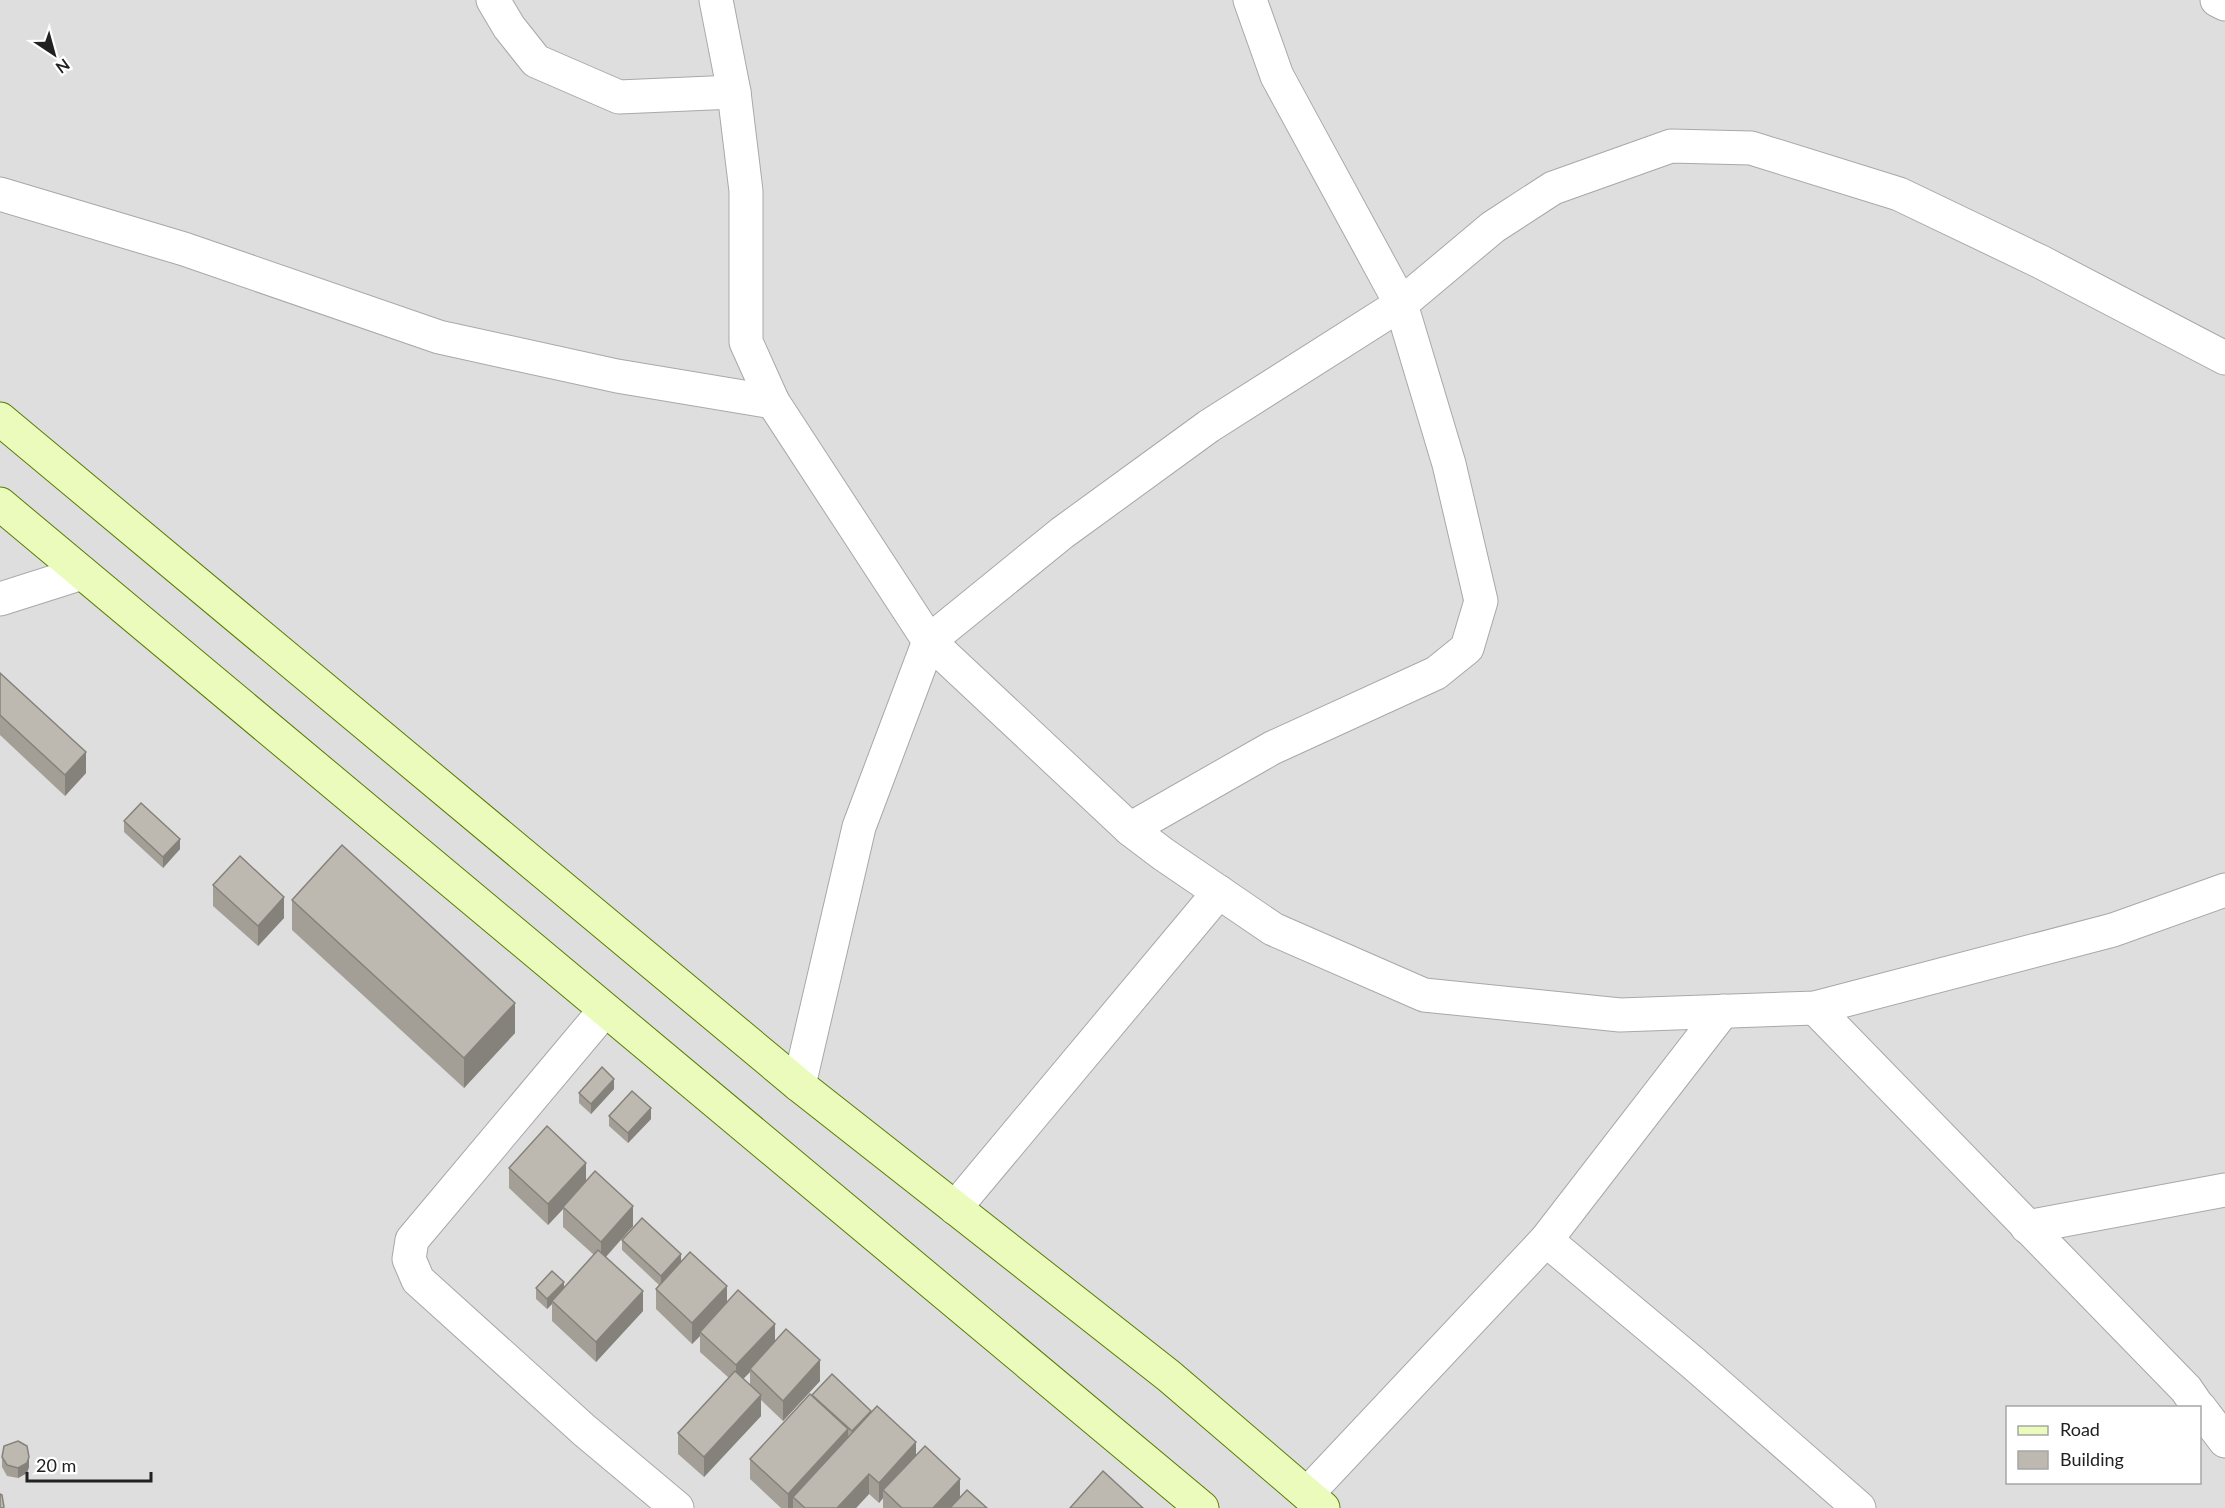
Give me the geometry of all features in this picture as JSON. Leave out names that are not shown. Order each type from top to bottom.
[{"type":"main road","points":[[0,419],[799,1085],[1169,1376],[1315,1501]]},
{"type":"main road","points":[[0,504],[604,1011],[1202,1508]]},
{"type":"street","points":[[494,0],[509,27],[536,61],[619,97],[734,93]]},
{"type":"street","points":[[716,0],[734,93],[746,191],[746,342],[773,402],[929,641],[1130,829],[1273,929],[1425,995],[1620,1015],[1815,1008],[2113,930],[2225,890]]},
{"type":"street","points":[[1130,829],[1272,748],[1436,673],[1467,648],[1481,601],[1449,464],[1401,304],[1277,76],[1250,0]]},
{"type":"street","points":[[2217,0],[2225,4]]},
{"type":"street","points":[[799,1085],[859,827],[929,641],[1062,533],[1209,426],[1401,304],[1493,227],[1553,188],[1671,146],[1751,148],[1899,194],[2042,262],[2225,358]]},
{"type":"street","points":[[0,194],[184,249],[439,336],[617,376],[773,402]]},
{"type":"street","points":[[0,599],[82,573]]},
{"type":"street","points":[[955,1208],[1219,892]]},
{"type":"street","points":[[1815,1008],[2186,1389],[2198,1406]]},
{"type":"street","points":[[604,1011],[412,1240],[409,1259],[418,1280],[584,1430],[677,1508]]},
{"type":"street","points":[[1315,1501],[1546,1240],[1723,1011]]},
{"type":"street","points":[[2027,1227],[2225,1190]]},
{"type":"street","points":[[1546,1240],[1692,1362],[1859,1508]]},
{"type":"street","points":[[2201,1411],[2225,1442]]},
{"type":"shaded area","points":[[0,0],[2225,0],[2225,1508],[0,1508]]},
{"type":"building","points":[[0,673],[86,752],[65,775],[0,715]]},
{"type":"building","points":[[141,803],[180,839],[163,857],[124,821]]},
{"type":"building","points":[[342,845],[515,1003],[464,1058],[292,900]]},
{"type":"building","points":[[240,856],[284,897],[258,926],[213,885]]},
{"type":"building","points":[[602,1067],[614,1079],[591,1104],[579,1093]]},
{"type":"building","points":[[632,1091],[651,1108],[628,1133],[609,1116]]},
{"type":"building","points":[[547,1126],[586,1163],[548,1204],[509,1168]]},
{"type":"building","points":[[595,1171],[633,1206],[601,1242],[563,1207]]},
{"type":"building","points":[[642,1218],[681,1254],[661,1276],[622,1240]]},
{"type":"building","points":[[598,1250],[643,1291],[596,1342],[552,1301]]},
{"type":"building","points":[[690,1252],[727,1286],[692,1323],[656,1289]]},
{"type":"building","points":[[552,1271],[564,1282],[547,1299],[536,1288]]},
{"type":"building","points":[[738,1290],[775,1324],[736,1365],[700,1332]]},
{"type":"building","points":[[786,1329],[820,1360],[783,1401],[750,1369]]},
{"type":"building","points":[[735,1371],[761,1395],[704,1457],[678,1433]]},
{"type":"building","points":[[832,1374],[871,1411],[852,1431],[812,1395]]},
{"type":"building","points":[[810,1394],[848,1429],[788,1494],[750,1459]]},
{"type":"building","points":[[877,1406],[916,1442],[879,1483],[869,1474],[837,1508],[805,1508],[793,1497]]},
{"type":"building","points":[[18,1441],[27,1446],[29,1457],[27,1463],[18,1468],[7,1465],[2,1457],[4,1446]]},
{"type":"building","points":[[925,1446],[960,1479],[933,1508],[902,1508],[883,1490]]},
{"type":"building","points":[[1103,1471],[1143,1508],[1070,1508]]},
{"type":"building","points":[[967,1490],[987,1508],[950,1508]]},
{"type":"building","points":[[0,1494],[2,1495],[3,1508],[0,1508]]}]
